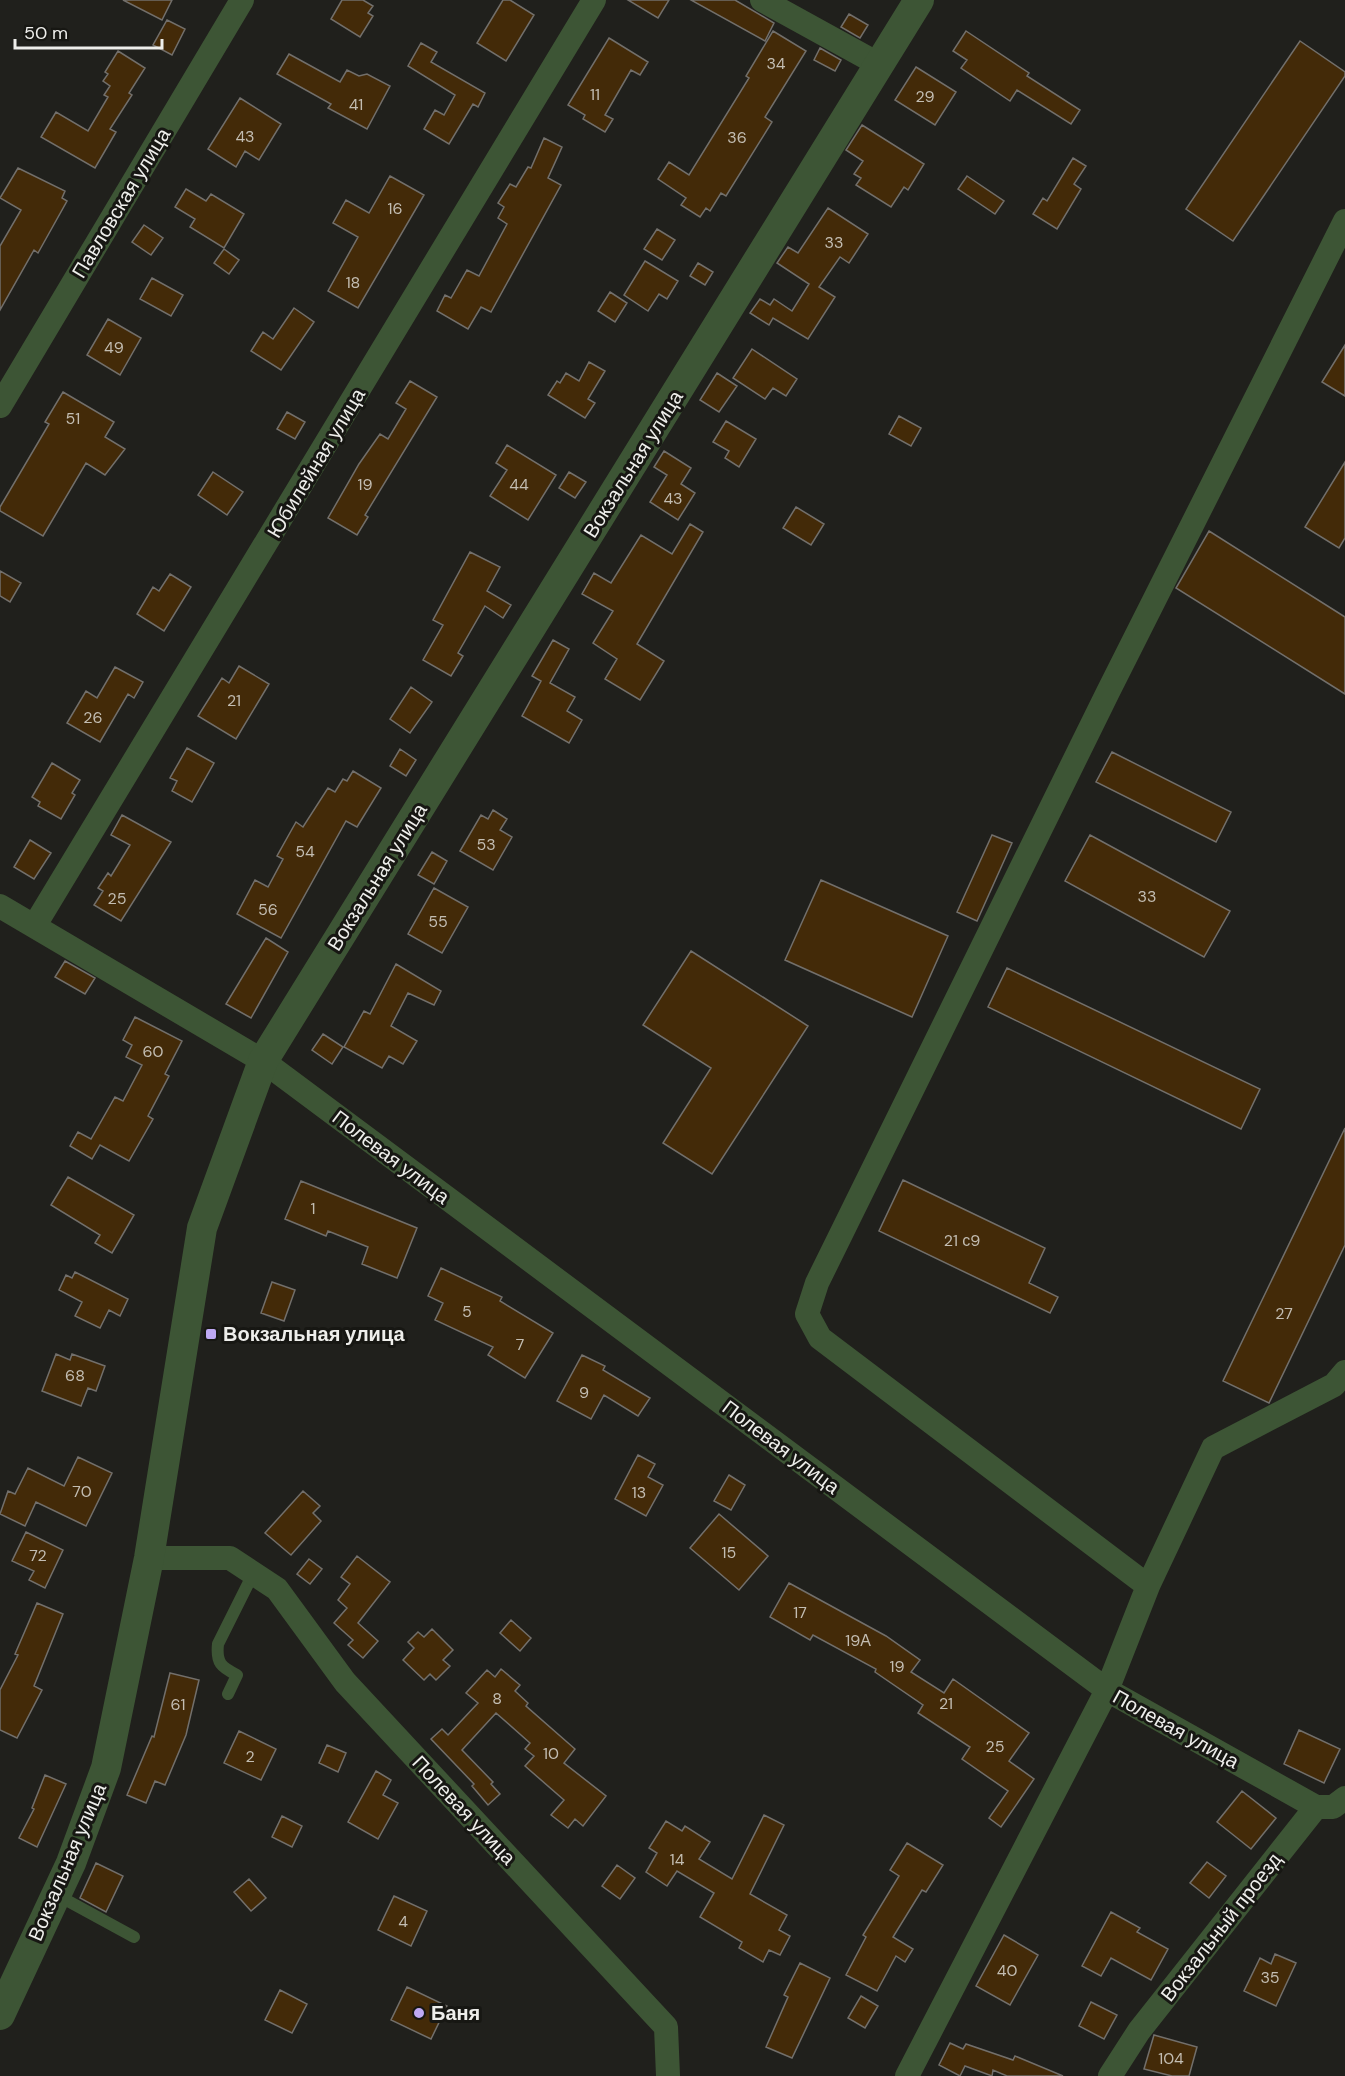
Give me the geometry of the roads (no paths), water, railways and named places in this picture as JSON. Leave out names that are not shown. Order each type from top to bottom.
[{"type":"street","name":"Павловская улица","points":[[0,406],[242,0]]},
{"type":"street","name":"Юбилейная улица","points":[[35,925],[594,0]]},
{"type":"street","points":[[762,0],[880,65]]},
{"type":"street","name":"Вокзальная улица","points":[[0,2015],[71,1863],[106,1768],[149,1558],[202,1227],[263,1061],[919,0]]},
{"type":"street","points":[[1148,1586],[820,1338],[807,1314],[822,1272],[1113,682],[1345,221]]},
{"type":"street","name":"Полевая улица","points":[[0,906],[263,1061],[1107,1690],[1316,1807]]},
{"type":"street","points":[[907,2076],[1107,1690],[1148,1586],[1213,1448],[1334,1385],[1345,1372]]},
{"type":"street","name":"Полевая улица","points":[[149,1558],[230,1558],[277,1589],[345,1682],[666,2027],[668,2076]]},
{"type":"street","points":[[1316,1807],[1333,1807],[1345,1798]]},
{"type":"street","name":"Вокзальный проезд","points":[[1110,2076],[1139,2031],[1316,1807]]},
{"type":"lane","points":[[228,1694],[237,1675],[221,1667],[216,1658],[218,1644],[253,1574]]},
{"type":"lane","points":[[56,1895],[134,1937]]},
{"type":"place","name":"Вокзальная улица","points":[[211,1334]]},
{"type":"place","name":"Баня","points":[[419,2013]]}]
